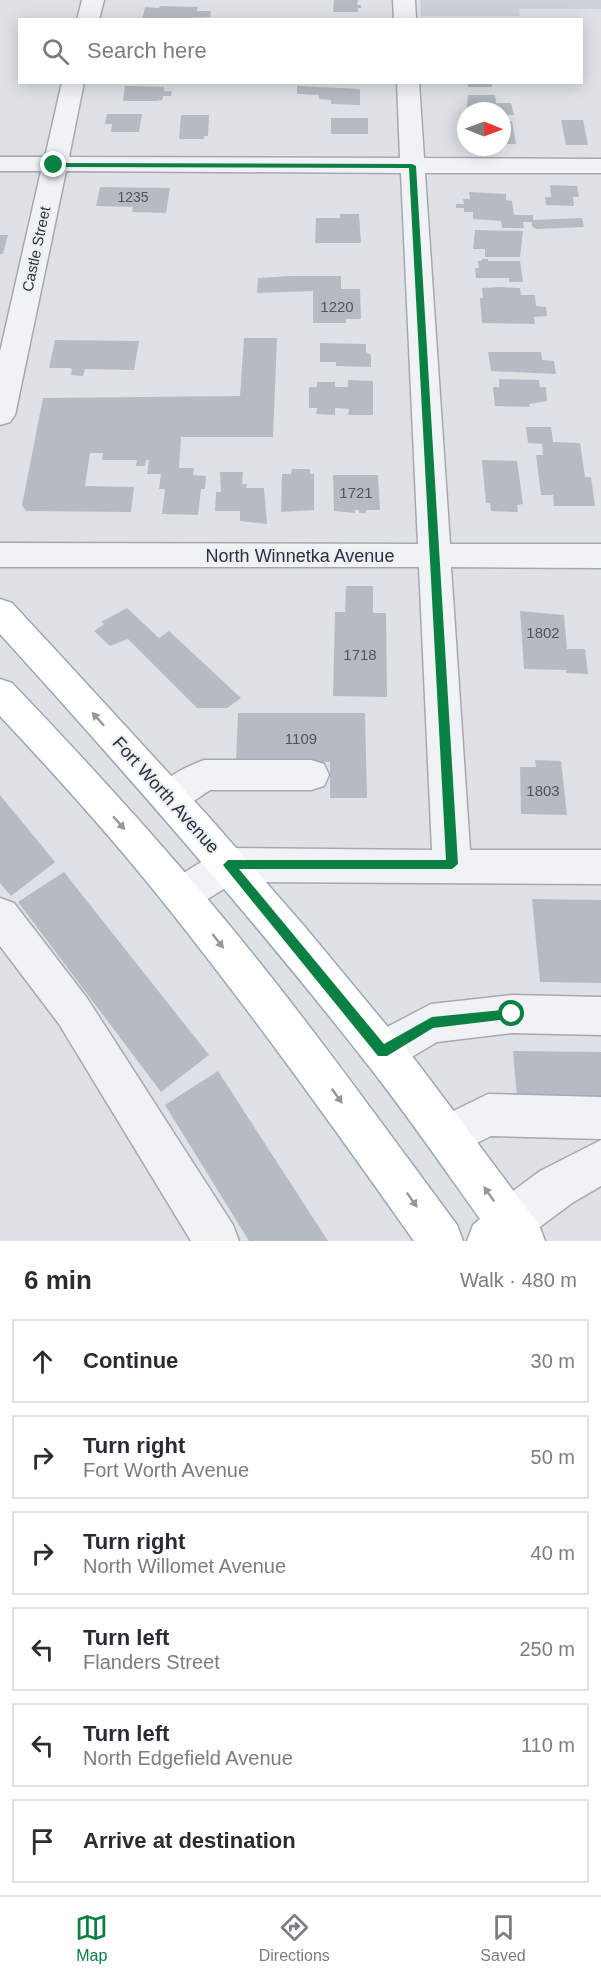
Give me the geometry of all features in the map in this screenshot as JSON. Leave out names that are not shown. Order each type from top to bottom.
[{"type":"main road","name":"Fort Worth Avenue","points":[[0,612],[228,865],[382,1052],[448,1136],[507,1235]]},
{"type":"main road","points":[[0,693],[81,779],[181,896],[303,1050],[441,1241]]},
{"type":"street","points":[[88,18],[93,0]]},
{"type":"street","points":[[404,0],[405,18]]},
{"type":"street","name":"Castle Street","points":[[0,416],[74,84]]},
{"type":"street","points":[[408,84],[452,864]]},
{"type":"street","points":[[0,164],[601,166]]},
{"type":"street","name":"North Winnetka Avenue","points":[[0,555],[601,556]]},
{"type":"street","points":[[169,798],[204,775],[311,775]]},
{"type":"street","points":[[181,896],[228,865],[452,864],[601,867]]},
{"type":"street","points":[[0,915],[73,1011],[217,1241]]},
{"type":"street","points":[[382,1052],[432,1023],[512,1014],[601,1016]]},
{"type":"street","points":[[448,1136],[488,1115],[601,1118]]},
{"type":"street","points":[[507,1235],[556,1187],[601,1162]]},
{"type":"shaded area","points":[[420,0],[601,0],[601,9],[519,9],[520,16],[421,16]]},
{"type":"building","points":[[334,0],[358,0],[357,5],[361,5],[361,8],[358,8],[358,12],[333,12]]},
{"type":"building","points":[[160,6],[198,7],[197,11],[211,11],[210,17],[142,18],[145,7],[159,8]]},
{"type":"building","points":[[467,84],[492,84],[492,87],[468,87]]},
{"type":"building","points":[[125,86],[164,87],[164,91],[172,91],[171,96],[163,96],[162,100],[123,101]]},
{"type":"building","points":[[297,86],[360,89],[360,105],[331,104],[331,100],[319,99],[319,95],[297,94]]},
{"type":"building","points":[[468,95],[495,95],[496,102],[467,102]]},
{"type":"building","points":[[107,114],[142,114],[139,132],[111,132],[112,124],[105,124]]},
{"type":"building","points":[[181,115],[209,115],[208,136],[204,136],[204,139],[179,139]]},
{"type":"building","points":[[331,118],[368,118],[368,134],[331,134]]},
{"type":"building","points":[[561,120],[583,120],[588,145],[566,145]]},
{"type":"building","points":[[511,121],[512,121],[516,144],[511,144]]},
{"type":"building","points":[[550,185],[577,186],[579,197],[573,197],[574,206],[546,205],[545,197],[551,197]]},
{"type":"building","points":[[100,187],[170,188],[166,213],[132,212],[133,207],[96,206]]},
{"type":"building","points":[[469,192],[506,194],[506,200],[512,201],[514,215],[533,215],[533,220],[582,218],[584,227],[536,229],[532,226],[532,222],[523,222],[524,228],[502,228],[501,221],[473,219],[473,212],[464,212],[464,208],[456,208],[456,204],[464,204],[463,199],[470,199]]},
{"type":"building","points":[[340,214],[359,214],[361,243],[315,243],[316,218],[340,218]]},
{"type":"building","points":[[475,230],[523,231],[520,257],[485,257],[485,249],[473,249]]},
{"type":"building","points":[[0,235],[8,235],[3,254],[0,254]]},
{"type":"building","points":[[482,259],[520,261],[523,282],[509,282],[509,278],[476,278],[475,268],[479,268],[478,261]]},
{"type":"building","points":[[341,276],[341,289],[360,289],[361,319],[346,319],[346,323],[313,323],[313,291],[257,293],[258,278]]},
{"type":"building","points":[[482,288],[520,288],[521,295],[535,295],[536,306],[546,307],[547,316],[534,317],[535,324],[482,323],[480,298],[483,298]]},
{"type":"building","points":[[244,338],[277,338],[273,437],[181,437],[179,468],[194,468],[193,475],[206,476],[205,489],[201,489],[198,515],[162,514],[165,489],[159,489],[161,474],[147,474],[149,460],[146,460],[145,466],[136,466],[137,460],[102,460],[103,453],[90,453],[85,486],[134,487],[131,512],[26,511],[22,505],[43,398],[240,396]]},
{"type":"building","points":[[55,340],[139,341],[134,370],[85,369],[83,376],[71,375],[72,369],[69,368],[49,368]]},
{"type":"building","points":[[320,343],[366,344],[366,352],[371,355],[371,367],[336,366],[336,362],[320,362]]},
{"type":"building","points":[[488,352],[541,352],[542,360],[554,361],[556,374],[491,371]]},
{"type":"building","points":[[499,379],[539,380],[540,387],[546,387],[547,401],[529,404],[530,407],[495,406],[493,387],[499,387]]},
{"type":"building","points":[[348,380],[373,381],[373,415],[348,415],[349,409],[335,408],[335,415],[316,414],[317,408],[309,408],[309,387],[317,387],[317,382],[335,382],[335,387],[348,387]]},
{"type":"building","points":[[526,427],[551,427],[553,442],[580,443],[585,477],[591,477],[595,506],[554,506],[553,495],[541,495],[536,455],[543,455],[542,444],[528,443]]},
{"type":"building","points":[[482,460],[517,461],[523,504],[517,505],[518,512],[491,511],[490,503],[486,503]]},
{"type":"building","points":[[292,469],[310,469],[310,474],[314,474],[314,510],[281,512],[282,474],[291,474]]},
{"type":"building","points":[[220,472],[243,472],[242,484],[247,484],[246,488],[264,488],[267,524],[240,521],[240,511],[215,511],[216,492],[221,492]]},
{"type":"building","points":[[333,475],[378,475],[380,510],[366,510],[366,513],[359,513],[359,510],[355,510],[355,513],[334,511]]},
{"type":"building","points":[[346,586],[373,586],[373,613],[386,613],[387,697],[333,696],[335,612],[345,612]]},
{"type":"building","points":[[127,608],[159,638],[169,631],[241,698],[227,708],[197,708],[128,639],[110,646],[94,631],[104,624],[101,622]]},
{"type":"building","points":[[520,611],[564,615],[567,649],[585,649],[588,674],[566,673],[566,670],[524,669]]},
{"type":"building","points":[[238,713],[365,713],[367,798],[330,798],[330,762],[236,762]]},
{"type":"building","points":[[535,760],[561,761],[567,815],[521,814],[520,767],[536,767]]},
{"type":"building","points":[[0,795],[55,862],[11,896],[0,883]]},
{"type":"building","points":[[64,872],[209,1055],[161,1092],[18,902]]},
{"type":"building","points":[[532,899],[601,900],[601,983],[540,982]]},
{"type":"building","points":[[513,1051],[601,1052],[601,1098],[517,1097]]},
{"type":"building","points":[[218,1071],[328,1241],[249,1241],[165,1105]]},
{"type":"route","points":[[54,165],[412,166],[452,864],[228,865],[382,1052],[432,1023],[512,1014]]}]
